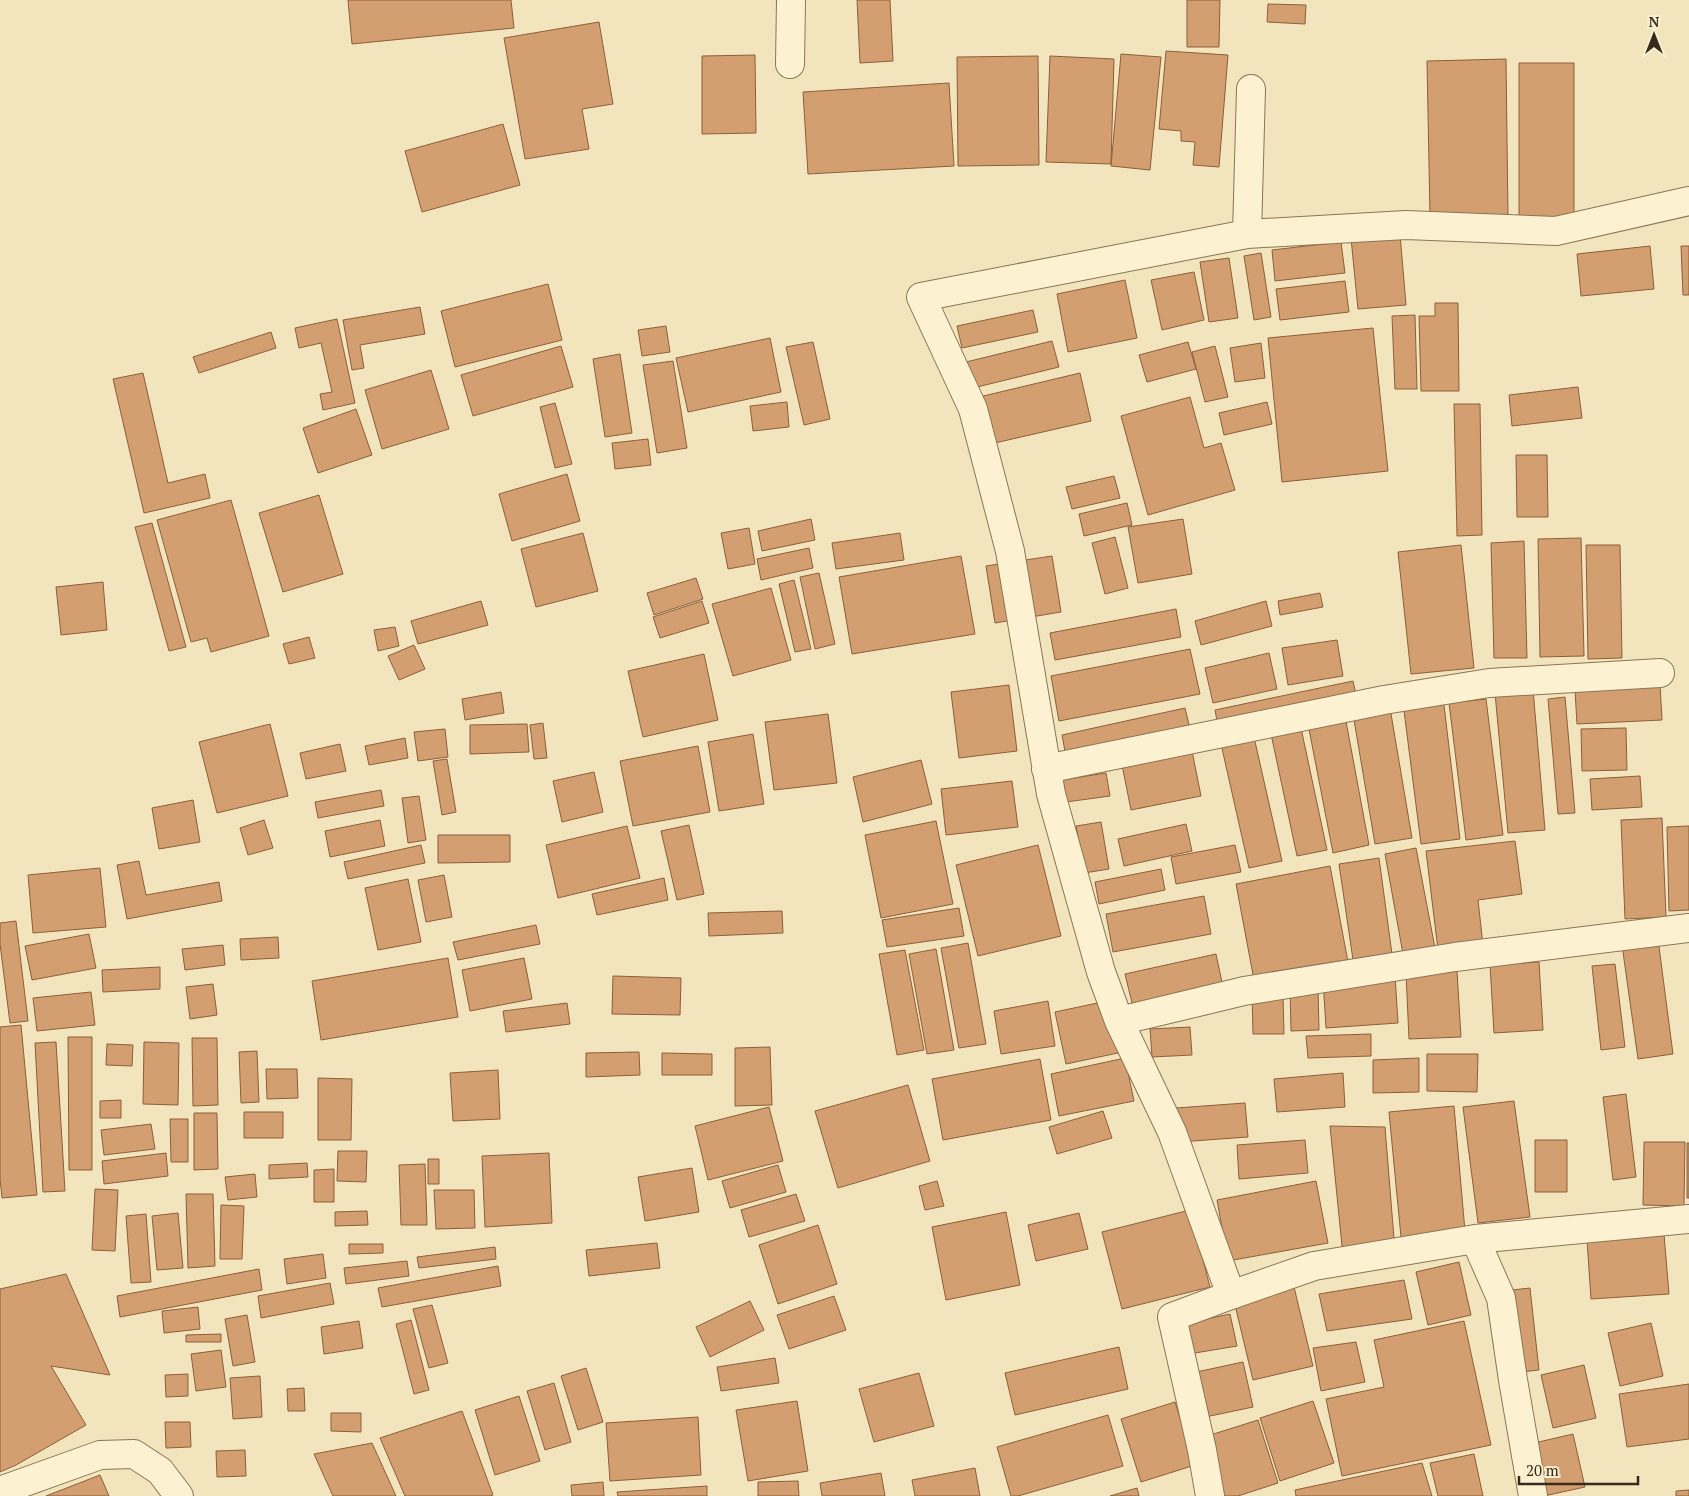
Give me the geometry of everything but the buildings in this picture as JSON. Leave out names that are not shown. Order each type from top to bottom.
[{"type":"street","points":[[790,64],[791,0]]},
{"type":"street","points":[[1247,234],[1251,89]]},
{"type":"street","points":[[1231,1295],[1172,1132],[1119,1020],[1101,972],[1051,794],[1010,550],[973,409],[921,297],[1247,234],[1406,225],[1556,230],[1689,201]]},
{"type":"street","points":[[1046,769],[1384,700],[1489,683],[1660,674]]},
{"type":"street","points":[[1119,1020],[1273,986],[1455,957],[1689,928]]},
{"type":"street","points":[[1210,1496],[1202,1450],[1172,1317],[1314,1266],[1475,1239],[1689,1219]]},
{"type":"street","points":[[1475,1239],[1501,1298],[1533,1496]]},
{"type":"street","points":[[0,1491],[100,1455],[134,1454],[160,1471],[179,1496]]}]
